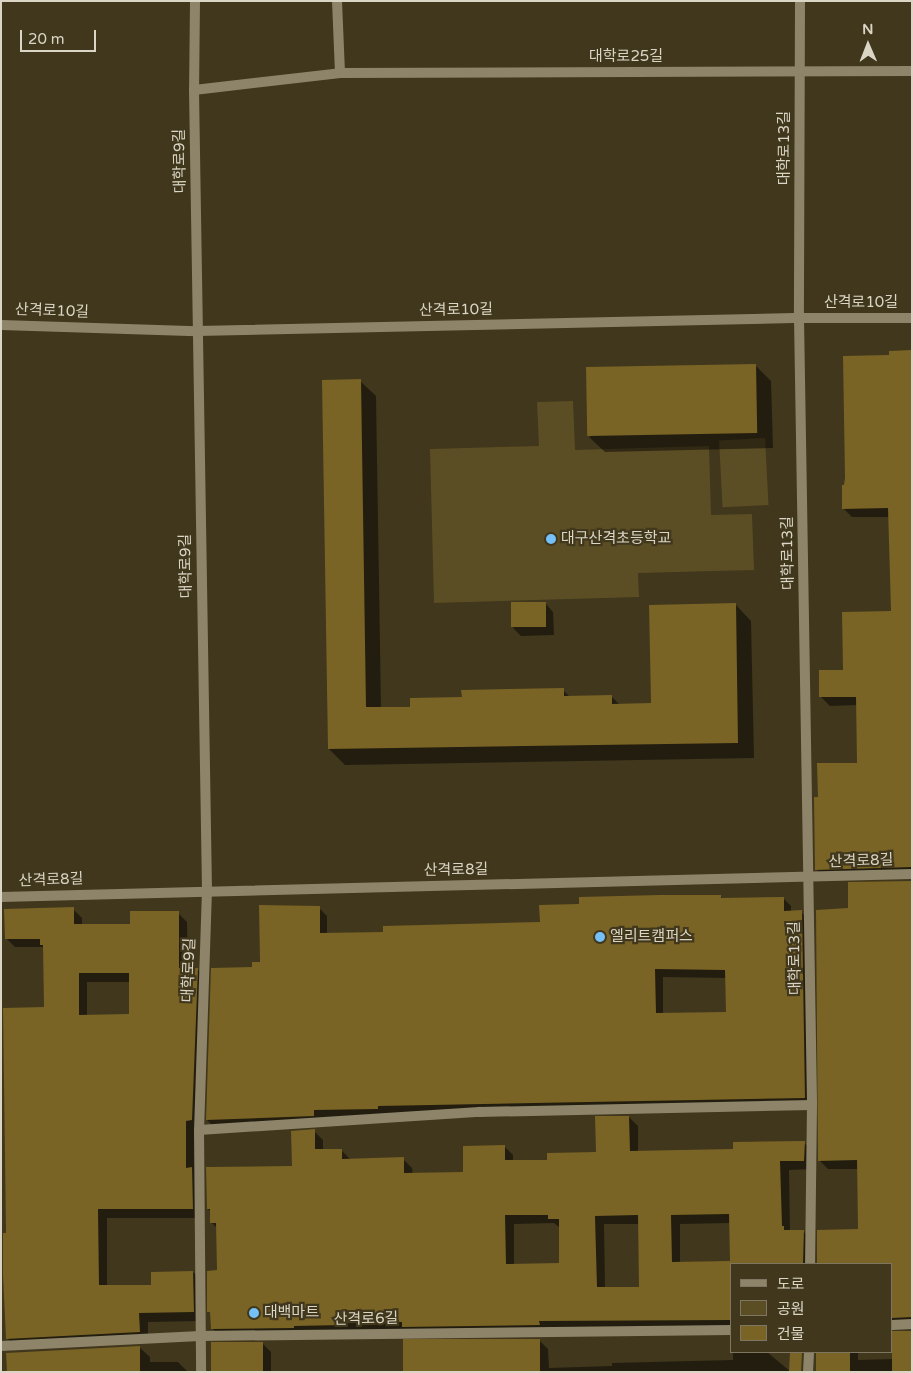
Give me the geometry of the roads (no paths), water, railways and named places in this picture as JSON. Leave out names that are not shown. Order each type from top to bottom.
[{"type":"street","name":"대학로9길","points":[[195,1],[194,90],[206,890],[200,1130],[201,1372]]},
{"type":"street","points":[[338,1],[340,73]]},
{"type":"street","name":"대학로13길","points":[[800,1],[799,318],[812,1105],[810,1263]]},
{"type":"street","name":"대학로25길","points":[[194,90],[340,73],[912,71]]},
{"type":"street","name":"산격로10길","points":[[1,325],[197,332],[799,318],[912,318]]},
{"type":"street","name":"산격로8길","points":[[1,897],[206,890],[912,874]]},
{"type":"street","points":[[200,1130],[463,1113],[812,1105]]},
{"type":"street","points":[[893,1325],[912,1324]]},
{"type":"street","name":"산격로6길","points":[[1,1346],[200,1336],[730,1330]]},
{"type":"street","points":[[808,1372],[809,1353]]},
{"type":"place","name":"대구산격초등학교","points":[[551,539]]},
{"type":"place","name":"엘리트캠퍼스","points":[[600,937]]},
{"type":"place","name":"대백마트","points":[[254,1313]]}]
